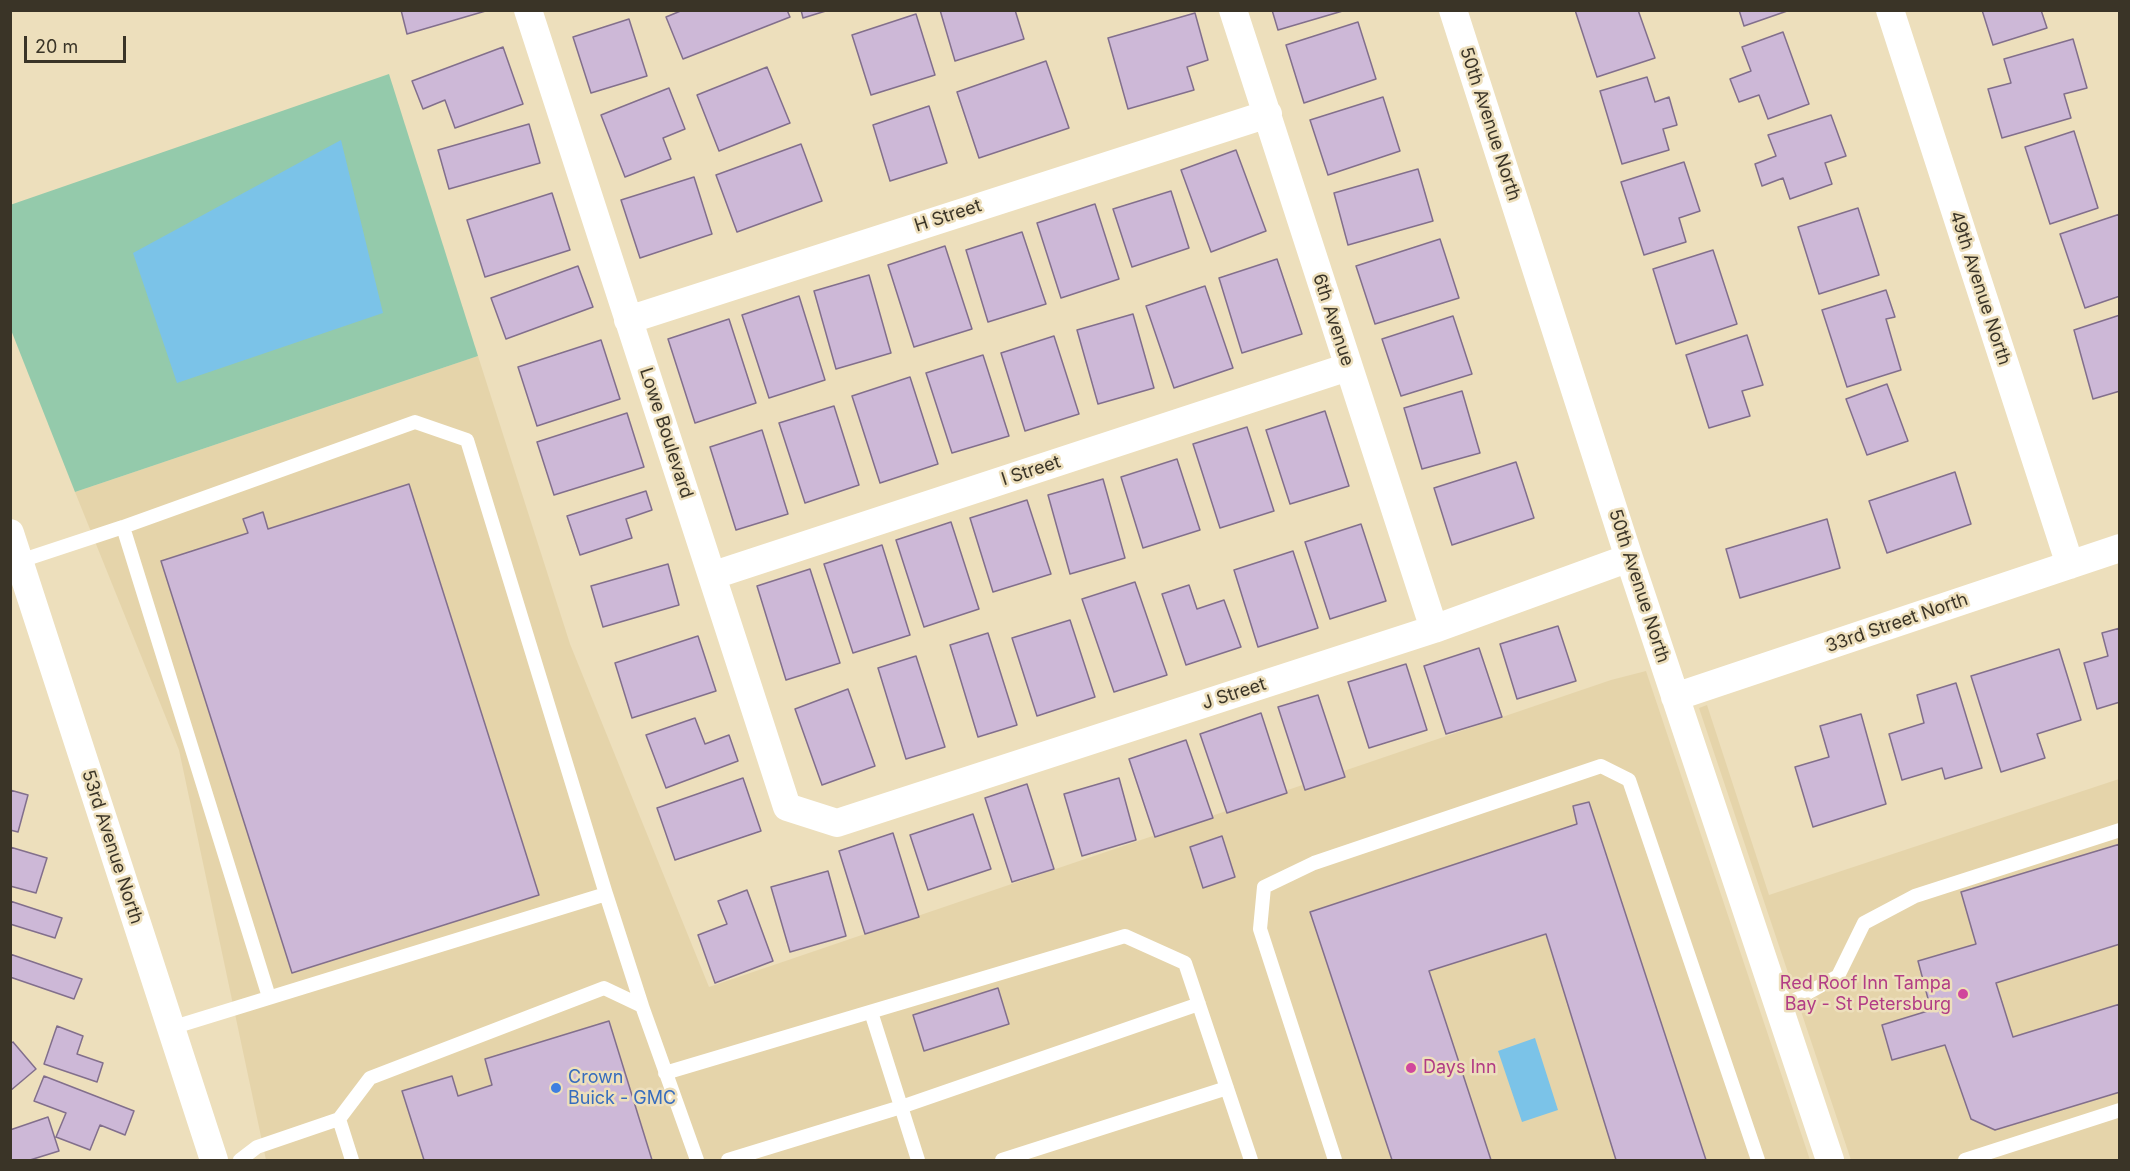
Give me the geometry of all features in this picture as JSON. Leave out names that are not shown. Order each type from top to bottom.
[{"type":"street","name":"Lowe Boulevard","points":[[528,10],[628,320],[714,575],[787,807],[837,823]]},
{"type":"street","name":"6th Avenue","points":[[1233,10],[1434,629]]},
{"type":"street","name":"50th Avenue North","points":[[1453,10],[1629,558],[1830,1161]]},
{"type":"street","name":"49th Avenue North","points":[[1890,10],[2070,565]]},
{"type":"street","name":"H Street","points":[[628,320],[1268,114]]},
{"type":"street","name":"I Street","points":[[714,575],[1348,367]]},
{"type":"street","name":"53rd Avenue North","points":[[10,533],[214,1161]]},
{"type":"street","name":"33rd Street North","points":[[1675,698],[2120,548]]},
{"type":"street","name":"J Street","points":[[837,823],[1434,629],[1629,558]]},
{"type":"lane","points":[[20,561],[123,527],[415,422],[467,440],[606,894],[642,1006],[697,1161]]},
{"type":"lane","points":[[123,527],[269,997]]},
{"type":"lane","points":[[1335,1161],[1260,928],[1264,887],[1314,863],[1601,765],[1629,780],[1758,1161]]},
{"type":"lane","points":[[1779,1009],[1838,976],[1864,923],[1915,896],[2120,830]]},
{"type":"lane","points":[[171,1028],[606,894]]},
{"type":"lane","points":[[665,1073],[1125,936],[1185,963],[1251,1161]]},
{"type":"lane","points":[[240,1161],[257,1147],[339,1119],[370,1078],[604,988],[642,1006]]},
{"type":"lane","points":[[728,1161],[901,1107],[1199,1004]]},
{"type":"lane","points":[[872,1012],[918,1161]]},
{"type":"lane","points":[[1002,1161],[1227,1088]]},
{"type":"lane","points":[[1965,1161],[2120,1110]]},
{"type":"lane","points":[[339,1119],[352,1161]]},
{"type":"shaded area","points":[[478,356],[570,644],[709,987],[1611,680],[1646,671],[1810,1160],[266,1160],[179,750],[75,492]]},
{"type":"shaded area","points":[[1707,705],[1769,895],[2119,779],[2119,1160],[1851,1160],[1699,708]]},
{"type":"green space","points":[[389,74],[478,356],[75,492],[11,330],[10,205]]},
{"type":"water","points":[[341,140],[383,313],[177,383],[133,253]]},
{"type":"water","points":[[1535,1038],[1558,1110],[1522,1122],[1498,1051]]},
{"type":"building","points":[[401,10],[489,10],[407,34]]},
{"type":"building","points":[[683,10],[787,10],[790,17],[683,59],[666,17]]},
{"type":"building","points":[[801,10],[829,10],[803,18]]},
{"type":"building","points":[[940,10],[1015,10],[1024,39],[955,61]]},
{"type":"building","points":[[1272,10],[1346,10],[1278,30]]},
{"type":"building","points":[[1575,10],[1638,10],[1655,58],[1597,77]]},
{"type":"building","points":[[1739,10],[1790,10],[1744,26]]},
{"type":"building","points":[[1982,10],[2041,10],[2047,28],[1993,45]]},
{"type":"building","points":[[1195,13],[1208,60],[1187,67],[1194,90],[1128,109],[1108,38]]},
{"type":"building","points":[[916,14],[935,75],[871,95],[852,35]]},
{"type":"building","points":[[629,19],[647,76],[591,93],[573,37]]},
{"type":"building","points":[[1358,22],[1376,79],[1304,103],[1286,45]]},
{"type":"building","points":[[1783,32],[1809,104],[1768,119],[1759,95],[1739,102],[1730,79],[1751,71],[1742,47]]},
{"type":"building","points":[[2073,39],[2087,88],[2064,94],[2071,118],[2002,138],[1988,89],[2011,83],[2004,59]]},
{"type":"building","points":[[503,47],[523,104],[455,128],[445,100],[423,109],[412,81]]},
{"type":"building","points":[[1046,61],[1069,128],[979,158],[957,92]]},
{"type":"building","points":[[767,67],[790,123],[719,151],[697,95]]},
{"type":"building","points":[[1647,77],[1655,102],[1669,97],[1677,125],[1663,129],[1669,150],[1622,164],[1600,91]]},
{"type":"building","points":[[669,88],[685,129],[663,138],[671,159],[625,177],[601,115]]},
{"type":"building","points":[[1383,97],[1400,151],[1328,175],[1310,120]]},
{"type":"building","points":[[929,106],[947,163],[890,181],[873,125]]},
{"type":"building","points":[[1831,115],[1846,156],[1825,163],[1832,184],[1790,199],[1783,178],[1762,186],[1755,164],[1776,156],[1768,135]]},
{"type":"building","points":[[529,124],[540,163],[449,189],[438,150]]},
{"type":"building","points":[[2074,131],[2098,208],[2050,224],[2025,147]]},
{"type":"building","points":[[801,144],[822,201],[737,232],[716,175]]},
{"type":"building","points":[[1236,150],[1266,231],[1211,252],[1181,170]]},
{"type":"building","points":[[1684,162],[1700,211],[1679,218],[1686,242],[1644,255],[1621,182]]},
{"type":"building","points":[[1418,169],[1433,221],[1348,245],[1334,193]]},
{"type":"building","points":[[694,177],[712,234],[640,258],[621,200]]},
{"type":"building","points":[[1171,191],[1189,248],[1132,267],[1113,209]]},
{"type":"building","points":[[552,193],[570,250],[485,277],[467,220]]},
{"type":"building","points":[[1095,204],[1119,279],[1061,298],[1037,223]]},
{"type":"building","points":[[1858,208],[1879,275],[1819,294],[1798,227]]},
{"type":"building","points":[[2120,214],[2120,296],[2085,308],[2060,234]]},
{"type":"building","points":[[1022,232],[1046,304],[988,322],[966,250]]},
{"type":"building","points":[[1440,239],[1459,298],[1375,324],[1356,266]]},
{"type":"building","points":[[945,246],[972,329],[914,347],[888,265]]},
{"type":"building","points":[[1713,250],[1737,324],[1676,344],[1653,269]]},
{"type":"building","points":[[1277,259],[1302,334],[1242,353],[1219,278]]},
{"type":"building","points":[[578,266],[593,307],[506,339],[491,298]]},
{"type":"building","points":[[869,275],[891,353],[836,369],[814,291]]},
{"type":"building","points":[[1205,286],[1233,368],[1174,388],[1146,306]]},
{"type":"building","points":[[1886,290],[1895,317],[1886,319],[1901,370],[1847,387],[1822,310]]},
{"type":"building","points":[[799,296],[825,380],[769,398],[742,315]]},
{"type":"building","points":[[1133,314],[1154,388],[1098,404],[1077,330]]},
{"type":"building","points":[[2120,315],[2120,391],[2093,399],[2074,330]]},
{"type":"building","points":[[1453,316],[1472,374],[1401,396],[1382,339]]},
{"type":"building","points":[[729,319],[756,403],[695,423],[668,339]]},
{"type":"building","points":[[1747,335],[1763,385],[1742,391],[1750,416],[1709,428],[1686,355]]},
{"type":"building","points":[[1054,336],[1079,414],[1025,431],[1001,353]]},
{"type":"building","points":[[601,340],[620,399],[537,426],[518,367]]},
{"type":"building","points":[[983,355],[1009,436],[952,453],[926,373]]},
{"type":"building","points":[[910,377],[938,464],[880,483],[852,396]]},
{"type":"building","points":[[1887,384],[1908,441],[1867,455],[1846,399]]},
{"type":"building","points":[[1462,391],[1480,453],[1422,469],[1404,408]]},
{"type":"building","points":[[834,406],[859,485],[805,503],[779,423]]},
{"type":"building","points":[[1325,411],[1349,486],[1290,504],[1266,430]]},
{"type":"building","points":[[627,413],[644,467],[554,495],[537,442]]},
{"type":"building","points":[[1247,427],[1274,511],[1220,528],[1193,444]]},
{"type":"building","points":[[762,430],[788,514],[736,530],[710,447]]},
{"type":"building","points":[[1177,459],[1200,530],[1143,548],[1121,477]]},
{"type":"building","points":[[1516,462],[1534,518],[1452,545],[1434,488]]},
{"type":"building","points":[[1955,472],[1971,524],[1887,553],[1869,501]]},
{"type":"building","points":[[1103,479],[1125,558],[1070,574],[1048,495]]},
{"type":"building","points":[[409,484],[539,895],[292,973],[161,561],[248,533],[243,519],[263,512],[268,529]]},
{"type":"building","points":[[646,491],[652,510],[626,519],[632,538],[580,555],[567,516]]},
{"type":"building","points":[[1027,500],[1051,574],[993,592],[970,518]]},
{"type":"building","points":[[1827,519],[1840,568],[1740,598],[1726,549]]},
{"type":"building","points":[[951,522],[979,609],[924,627],[896,540]]},
{"type":"building","points":[[1361,524],[1386,601],[1330,619],[1305,542]]},
{"type":"building","points":[[882,545],[910,635],[853,653],[824,564]]},
{"type":"building","points":[[1293,551],[1318,628],[1258,647],[1234,570]]},
{"type":"building","points":[[668,564],[679,605],[603,627],[591,586]]},
{"type":"building","points":[[810,569],[840,663],[786,680],[757,586]]},
{"type":"building","points":[[1135,582],[1167,675],[1114,692],[1082,599]]},
{"type":"building","points":[[1189,585],[1197,609],[1224,600],[1241,647],[1186,665],[1162,594]]},
{"type":"building","points":[[1070,620],[1095,697],[1037,716],[1012,638]]},
{"type":"building","points":[[1558,626],[1576,681],[1517,699],[1500,644]]},
{"type":"building","points":[[2120,628],[2120,702],[2097,709],[2084,663],[2108,656],[2102,633]]},
{"type":"building","points":[[988,633],[1017,725],[978,737],[950,645]]},
{"type":"building","points":[[698,636],[716,691],[632,718],[615,663]]},
{"type":"building","points":[[1479,648],[1502,717],[1446,734],[1424,666]]},
{"type":"building","points":[[2059,649],[2081,720],[2037,734],[2045,758],[2001,772],[1971,676]]},
{"type":"building","points":[[916,656],[945,747],[906,759],[878,668]]},
{"type":"building","points":[[1406,664],[1427,730],[1369,748],[1348,682]]},
{"type":"building","points":[[1956,683],[1982,768],[1945,779],[1942,768],[1902,780],[1889,734],[1924,723],[1917,695]]},
{"type":"building","points":[[848,689],[875,766],[822,785],[795,709]]},
{"type":"building","points":[[1318,695],[1345,777],[1305,790],[1278,707]]},
{"type":"building","points":[[1261,713],[1287,793],[1227,813],[1200,734]]},
{"type":"building","points":[[1861,714],[1886,804],[1813,827],[1795,767],[1829,757],[1820,726]]},
{"type":"building","points":[[695,718],[705,744],[729,735],[738,761],[666,788],[646,735]]},
{"type":"building","points":[[1186,740],[1213,818],[1155,837],[1129,759]]},
{"type":"building","points":[[743,778],[761,831],[675,860],[657,808]]},
{"type":"building","points":[[1119,778],[1136,840],[1082,856],[1064,794]]},
{"type":"building","points":[[1027,784],[1054,869],[1012,882],[985,798]]},
{"type":"building","points":[[10,790],[28,795],[18,832],[10,830]]},
{"type":"building","points":[[1589,802],[1706,1160],[1616,1160],[1546,934],[1429,971],[1491,1160],[1392,1160],[1310,912],[1577,824],[1573,806]]},
{"type":"building","points":[[973,814],[991,869],[928,890],[910,835]]},
{"type":"building","points":[[893,833],[919,917],[865,934],[839,851]]},
{"type":"building","points":[[1222,836],[1235,877],[1203,888],[1190,847]]},
{"type":"building","name":"Red Roof Inn Tampa Bay - St Petersburg","points":[[2120,844],[2120,944],[1996,983],[2013,1037],[2120,1004],[2120,1092],[1995,1130],[1971,1119],[1945,1045],[1892,1060],[1882,1025],[1931,1010],[1918,961],[1976,944],[1961,892]]},
{"type":"building","points":[[10,847],[47,858],[36,893],[10,886]]},
{"type":"building","points":[[828,871],[846,936],[790,952],[771,887]]},
{"type":"building","points":[[747,890],[773,961],[715,983],[698,935],[727,924],[718,901]]},
{"type":"building","points":[[10,901],[62,918],[55,938],[10,924]]},
{"type":"building","points":[[10,954],[82,979],[74,999],[10,977]]},
{"type":"building","points":[[998,988],[1009,1024],[924,1051],[913,1015]]},
{"type":"building","name":"Crown Buick - GMC","points":[[609,1021],[652,1160],[424,1160],[402,1091],[452,1076],[458,1096],[492,1085],[485,1059]]},
{"type":"building","points":[[57,1026],[83,1036],[77,1054],[103,1063],[97,1082],[44,1064]]},
{"type":"building","points":[[13,1042],[36,1069],[10,1091],[10,1044]]},
{"type":"building","points":[[44,1076],[134,1111],[125,1135],[100,1125],[90,1150],[56,1137],[66,1113],[34,1101]]},
{"type":"building","points":[[48,1117],[59,1151],[30,1160],[10,1160],[10,1130]]},
{"type":"place","name":"Red Roof Inn Tampa Bay - St Petersburg","points":[[1963,994]]},
{"type":"place","name":"Days Inn","points":[[1411,1068]]},
{"type":"place","name":"Crown Buick - GMC","points":[[556,1088]]}]
